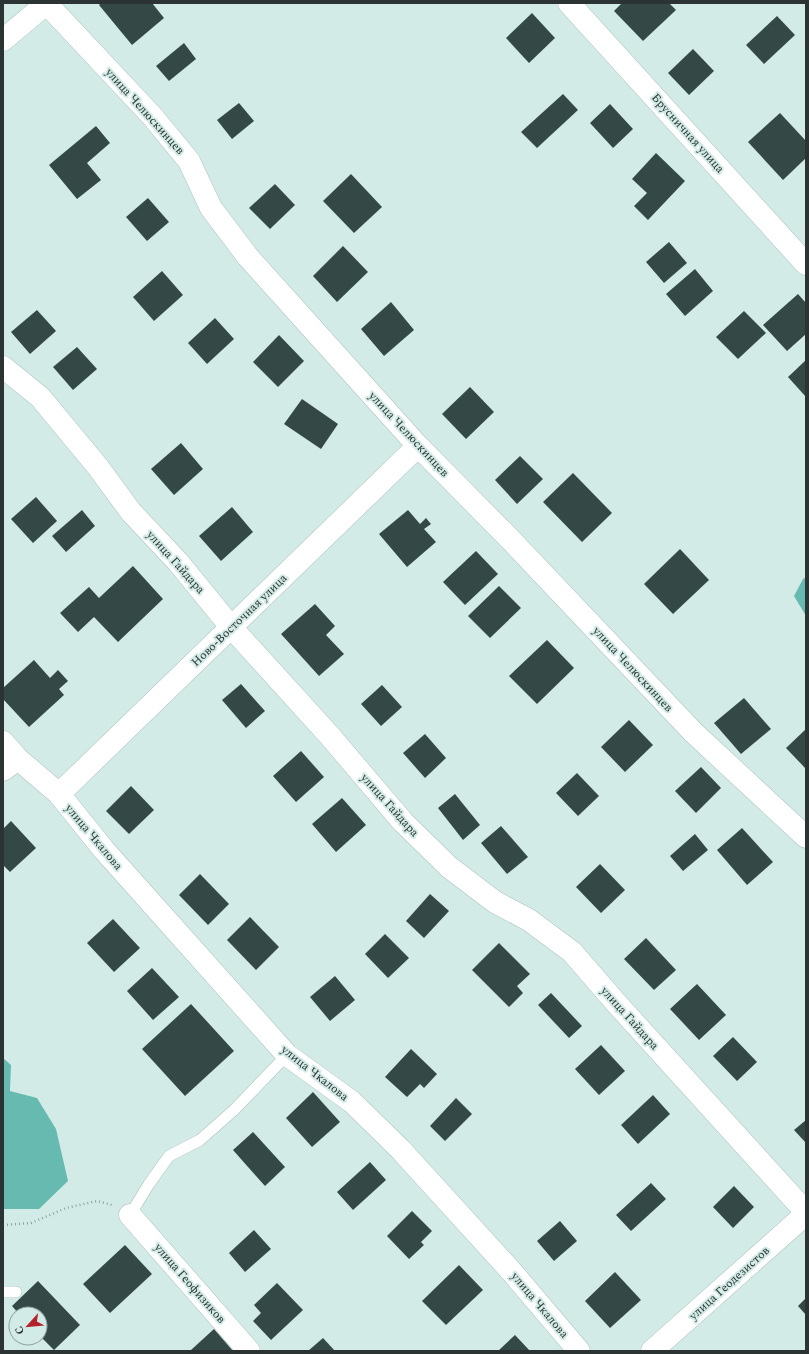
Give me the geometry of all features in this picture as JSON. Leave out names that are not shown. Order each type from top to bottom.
[{"type":"street","points":[[3,40],[47,3]]},
{"type":"street","name":"улица Челюскинцев","points":[[47,3],[152,116],[189,161],[211,208],[248,257],[418,446],[508,537],[694,733],[806,837]]},
{"type":"street","name":"Брусничная улица","points":[[570,3],[806,264]]},
{"type":"street","name":"улица Гайдара","points":[[3,367],[40,397],[98,467],[131,512],[178,562],[231,627],[329,735],[403,822],[449,868],[495,902],[529,920],[572,952],[617,1004],[806,1213]]},
{"type":"street","name":"Ново-Восточная улица","points":[[59,794],[418,446]]},
{"type":"street","name":"улица Чкалова","points":[[3,742],[11,765],[59,794],[104,850],[287,1055],[352,1102],[400,1149],[511,1271],[578,1351]]},
{"type":"street","name":"улица Геодезистов","points":[[652,1351],[806,1213]]},
{"type":"street","name":"улица Геофизиков","points":[[130,1215],[249,1351]]},
{"type":"lane","points":[[130,1215],[149,1184],[169,1156],[200,1140],[234,1110],[287,1055]]},
{"type":"lane","points":[[3,1292],[16,1292]]},
{"type":"path","points":[[3,1225],[31,1223],[66,1208],[97,1201],[117,1206],[130,1215]]},
{"type":"green space","points":[[806,577],[806,616],[794,596],[803,579]]},
{"type":"green space","points":[[3,1058],[11,1065],[10,1091],[37,1098],[56,1129],[68,1181],[39,1209],[3,1209]]},
{"type":"building","points":[[101,3],[152,3],[164,18],[132,45],[99,5]]},
{"type":"building","points":[[622,3],[669,3],[676,10],[643,41],[614,11]]},
{"type":"building","points":[[532,13],[555,38],[529,63],[506,38]]},
{"type":"building","points":[[777,16],[795,35],[764,64],[746,45]]},
{"type":"building","points":[[184,43],[196,59],[169,81],[156,66]]},
{"type":"building","points":[[693,49],[714,71],[689,95],[668,73]]},
{"type":"building","points":[[563,94],[578,110],[537,148],[521,132]]},
{"type":"building","points":[[239,103],[254,121],[232,139],[217,120]]},
{"type":"building","points":[[610,104],[633,129],[613,148],[590,123]]},
{"type":"building","points":[[780,113],[806,141],[806,158],[783,180],[748,142]]},
{"type":"building","points":[[96,126],[110,143],[87,163],[101,180],[77,199],[49,165]]},
{"type":"building","points":[[656,153],[685,181],[648,220],[634,206],[647,193],[632,179]]},
{"type":"building","points":[[351,174],[382,207],[354,233],[323,201]]},
{"type":"building","points":[[275,184],[295,205],[270,229],[249,208]]},
{"type":"building","points":[[148,198],[169,222],[147,241],[126,217]]},
{"type":"building","points":[[669,242],[687,263],[664,283],[646,262]]},
{"type":"building","points":[[343,246],[368,272],[337,302],[313,276]]},
{"type":"building","points":[[695,269],[713,291],[685,316],[666,294]]},
{"type":"building","points":[[162,271],[183,295],[154,321],[133,297]]},
{"type":"building","points":[[798,294],[806,303],[806,334],[787,351],[763,325]]},
{"type":"building","points":[[391,302],[414,330],[384,356],[361,329]]},
{"type":"building","points":[[37,310],[56,331],[30,354],[11,332]]},
{"type":"building","points":[[744,311],[766,333],[738,359],[716,337]]},
{"type":"building","points":[[215,318],[234,339],[207,364],[188,343]]},
{"type":"building","points":[[279,335],[304,361],[278,387],[253,362]]},
{"type":"building","points":[[77,347],[97,369],[73,390],[53,367]]},
{"type":"building","points":[[806,360],[806,397],[788,377]]},
{"type":"building","points":[[470,387],[494,412],[466,439],[442,414]]},
{"type":"building","points":[[302,399],[338,424],[321,449],[284,424]]},
{"type":"building","points":[[181,443],[203,469],[174,495],[151,469]]},
{"type":"building","points":[[520,456],[543,479],[517,504],[495,480]]},
{"type":"building","points":[[573,473],[612,513],[582,542],[543,502]]},
{"type":"building","points":[[36,497],[57,521],[33,543],[11,519]]},
{"type":"building","points":[[232,507],[253,532],[221,561],[199,536]]},
{"type":"building","points":[[82,510],[95,526],[66,552],[52,536]]},
{"type":"building","points":[[408,510],[420,524],[426,518],[431,524],[424,529],[436,542],[407,567],[379,534]]},
{"type":"building","points":[[680,549],[709,580],[673,614],[644,584]]},
{"type":"building","points":[[476,551],[498,574],[465,605],[443,582]]},
{"type":"building","points":[[133,566],[163,599],[118,642],[94,617],[78,632],[60,613],[89,587],[99,598]]},
{"type":"building","points":[[499,586],[521,608],[490,638],[468,616]]},
{"type":"building","points":[[315,604],[335,626],[326,635],[344,654],[319,676],[281,634]]},
{"type":"building","points":[[547,640],[574,668],[537,704],[509,676]]},
{"type":"building","points":[[34,660],[50,678],[58,670],[68,681],[59,689],[64,695],[29,727],[3,699],[3,688]]},
{"type":"building","points":[[241,684],[265,711],[246,728],[222,700]]},
{"type":"building","points":[[382,685],[402,707],[381,726],[361,704]]},
{"type":"building","points":[[744,698],[771,729],[741,754],[714,723]]},
{"type":"building","points":[[629,720],[653,745],[625,772],[601,747]]},
{"type":"building","points":[[806,729],[806,769],[786,748]]},
{"type":"building","points":[[425,734],[446,758],[425,778],[403,753]]},
{"type":"building","points":[[301,751],[324,777],[296,802],[273,776]]},
{"type":"building","points":[[701,767],[721,788],[696,813],[675,791]]},
{"type":"building","points":[[577,773],[599,796],[578,816],[556,793]]},
{"type":"building","points":[[131,786],[154,810],[129,834],[106,811]]},
{"type":"building","points":[[455,794],[480,825],[463,840],[438,808]]},
{"type":"building","points":[[342,798],[366,825],[336,852],[312,824]]},
{"type":"building","points":[[11,821],[36,848],[10,872],[3,865],[3,829]]},
{"type":"building","points":[[501,826],[528,857],[507,874],[481,843]]},
{"type":"building","points":[[742,828],[773,862],[747,885],[717,850]]},
{"type":"building","points":[[695,834],[708,850],[683,871],[670,856]]},
{"type":"building","points":[[600,864],[625,890],[601,913],[576,887]]},
{"type":"building","points":[[200,874],[229,904],[208,925],[179,895]]},
{"type":"building","points":[[430,894],[449,911],[424,938],[406,921]]},
{"type":"building","points":[[250,917],[279,947],[256,970],[227,940]]},
{"type":"building","points":[[113,919],[140,948],[114,972],[87,943]]},
{"type":"building","points":[[385,934],[409,958],[388,978],[365,954]]},
{"type":"building","points":[[646,938],[676,970],[654,990],[624,959]]},
{"type":"building","points":[[499,943],[530,974],[517,986],[523,993],[509,1007],[472,970]]},
{"type":"building","points":[[152,968],[179,997],[153,1020],[127,991]]},
{"type":"building","points":[[335,976],[355,1000],[330,1021],[310,997]]},
{"type":"building","points":[[697,984],[726,1015],[699,1040],[670,1009]]},
{"type":"building","points":[[551,993],[582,1026],[569,1038],[538,1005]]},
{"type":"building","points":[[191,1004],[234,1051],[185,1096],[142,1049]]},
{"type":"building","points":[[733,1037],[757,1062],[737,1081],[713,1056]]},
{"type":"building","points":[[601,1045],[625,1071],[599,1095],[575,1069]]},
{"type":"building","points":[[411,1049],[437,1074],[424,1088],[420,1084],[407,1097],[385,1077]]},
{"type":"building","points":[[313,1092],[340,1122],[312,1147],[286,1118]]},
{"type":"building","points":[[653,1095],[670,1114],[638,1144],[621,1125]]},
{"type":"building","points":[[456,1098],[472,1114],[445,1141],[430,1126]]},
{"type":"building","points":[[806,1120],[806,1143],[794,1130]]},
{"type":"building","points":[[253,1132],[285,1167],[265,1186],[233,1150]]},
{"type":"building","points":[[370,1162],[386,1180],[353,1210],[337,1192]]},
{"type":"building","points":[[651,1183],[666,1199],[631,1231],[616,1215]]},
{"type":"building","points":[[734,1186],[754,1207],[733,1228],[713,1207]]},
{"type":"building","points":[[412,1211],[432,1231],[421,1242],[424,1245],[409,1259],[387,1236]]},
{"type":"building","points":[[560,1221],[577,1241],[554,1261],[537,1241]]},
{"type":"building","points":[[254,1230],[271,1249],[245,1272],[229,1253]]},
{"type":"building","points":[[125,1245],[152,1274],[110,1313],[83,1284]]},
{"type":"building","points":[[459,1265],[483,1290],[446,1325],[422,1301]]},
{"type":"building","points":[[615,1272],[641,1300],[610,1328],[585,1301]]},
{"type":"building","points":[[38,1281],[80,1325],[54,1350],[48,1344],[48,1306],[12,1306]]},
{"type":"building","points":[[277,1283],[303,1310],[271,1340],[253,1321],[261,1313],[254,1305]]},
{"type":"building","points":[[806,1298],[806,1315],[798,1306]]},
{"type":"building","points":[[214,1329],[233,1351],[191,1351],[191,1350]]},
{"type":"building","points":[[515,1335],[530,1351],[498,1351]]},
{"type":"building","points":[[323,1338],[335,1351],[308,1351]]}]
